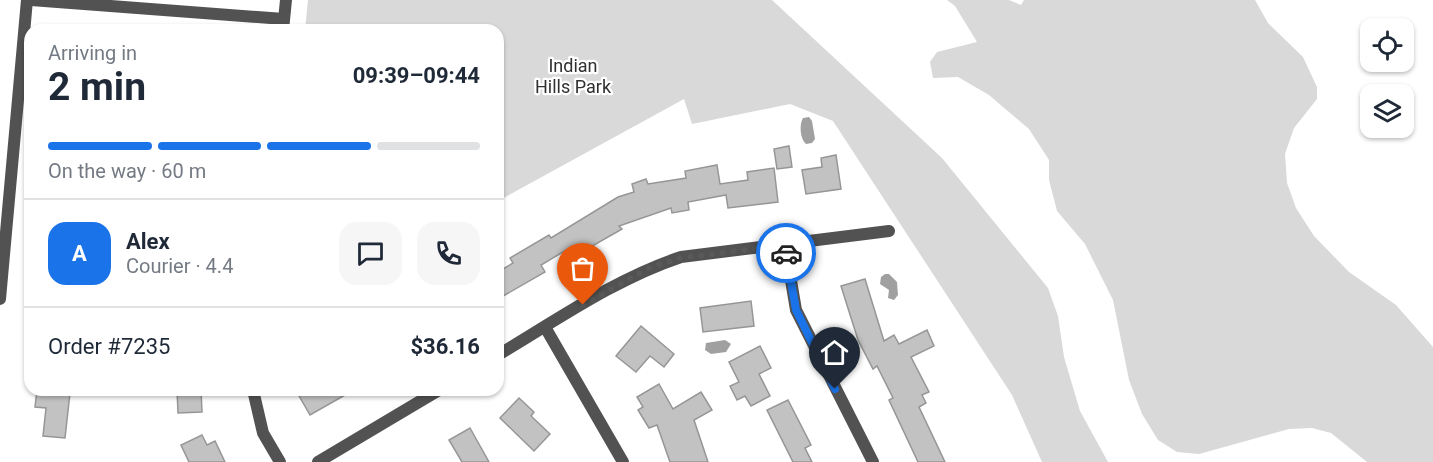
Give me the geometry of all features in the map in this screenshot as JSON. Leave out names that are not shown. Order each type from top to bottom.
[{"type":"street","points":[[27,24],[29,0],[273,24]]},
{"type":"street","points":[[283,24],[286,0]]},
{"type":"street","points":[[0,299],[24,52]]},
{"type":"street","points":[[504,351],[651,267],[681,258],[889,231]]},
{"type":"street","points":[[785,245],[796,310],[873,462]]},
{"type":"street","points":[[545,327],[623,462]]},
{"type":"street","points":[[254,396],[263,433],[280,462]]},
{"type":"street","points":[[318,462],[429,396]]},
{"type":"green space","name":"Indian Hills Park","points":[[308,0],[772,0],[942,158],[1048,288],[1058,316],[1064,357],[1080,411],[1108,462],[1042,462],[1012,395],[833,121],[790,104],[692,124],[684,99],[504,198],[504,24],[306,24]]},
{"type":"green space","points":[[947,0],[1009,0],[1021,5],[1024,0],[1255,0],[1268,23],[1303,57],[1317,87],[1317,99],[1294,128],[1285,154],[1287,183],[1296,208],[1314,236],[1349,272],[1396,305],[1433,347],[1433,462],[1367,462],[1331,433],[1312,428],[1289,429],[1199,454],[1177,452],[1158,440],[1142,414],[1129,380],[1113,300],[1085,244],[1057,211],[1049,180],[1049,160],[1029,129],[989,95],[958,77],[933,78],[930,62],[937,52],[977,42],[955,6]]},
{"type":"shaded area","points":[[809,117],[812,121],[815,139],[812,143],[806,144],[801,135],[801,124],[803,118]]},
{"type":"shaded area","points":[[889,274],[897,282],[898,295],[894,300],[888,298],[889,290],[880,284],[881,277]]},
{"type":"shaded area","points":[[725,340],[731,344],[726,352],[711,354],[705,350],[706,343]]},
{"type":"building","points":[[789,146],[792,167],[777,169],[774,149]]},
{"type":"building","points":[[836,155],[841,189],[806,194],[802,170],[822,167],[821,158]]},
{"type":"building","points":[[717,165],[720,184],[748,180],[747,172],[774,168],[778,202],[728,208],[726,195],[688,202],[689,210],[672,213],[671,208],[619,226],[622,229],[573,257],[568,249],[541,265],[545,272],[504,296],[504,268],[513,263],[510,258],[549,235],[551,238],[618,197],[634,192],[632,184],[646,179],[648,184],[686,178],[685,171]]},
{"type":"building","points":[[865,279],[884,341],[894,335],[899,344],[927,330],[934,346],[911,357],[929,392],[922,395],[926,403],[919,407],[945,462],[918,462],[889,400],[893,398],[877,366],[873,369],[858,340],[841,286]]},
{"type":"building","points":[[751,301],[754,326],[703,332],[700,308]]},
{"type":"building","points":[[641,326],[674,354],[664,367],[650,356],[636,372],[616,356]]},
{"type":"building","points":[[760,346],[771,368],[759,374],[770,396],[751,406],[745,396],[737,400],[730,386],[739,382],[729,362]]},
{"type":"building","points":[[659,384],[673,409],[701,392],[712,410],[694,420],[708,462],[670,462],[657,425],[649,428],[638,410],[643,407],[637,397]]},
{"type":"building","points":[[36,396],[70,396],[65,438],[43,436],[46,408],[35,407]]},
{"type":"building","points":[[177,396],[201,396],[202,412],[178,413]]},
{"type":"building","points":[[299,396],[343,396],[310,415]]},
{"type":"building","points":[[519,398],[534,412],[531,416],[550,434],[534,451],[500,418]]},
{"type":"building","points":[[788,400],[811,445],[805,448],[812,462],[793,462],[767,410]]},
{"type":"building","points":[[470,428],[489,462],[462,462],[449,440]]},
{"type":"building","points":[[202,435],[207,445],[215,441],[225,462],[189,462],[181,445]]},
{"type":"way so far","points":[[583,305],[620,282],[651,267],[681,258],[785,245],[786,253]]},
{"type":"route","points":[[786,253],[796,310],[835,389]]}]
